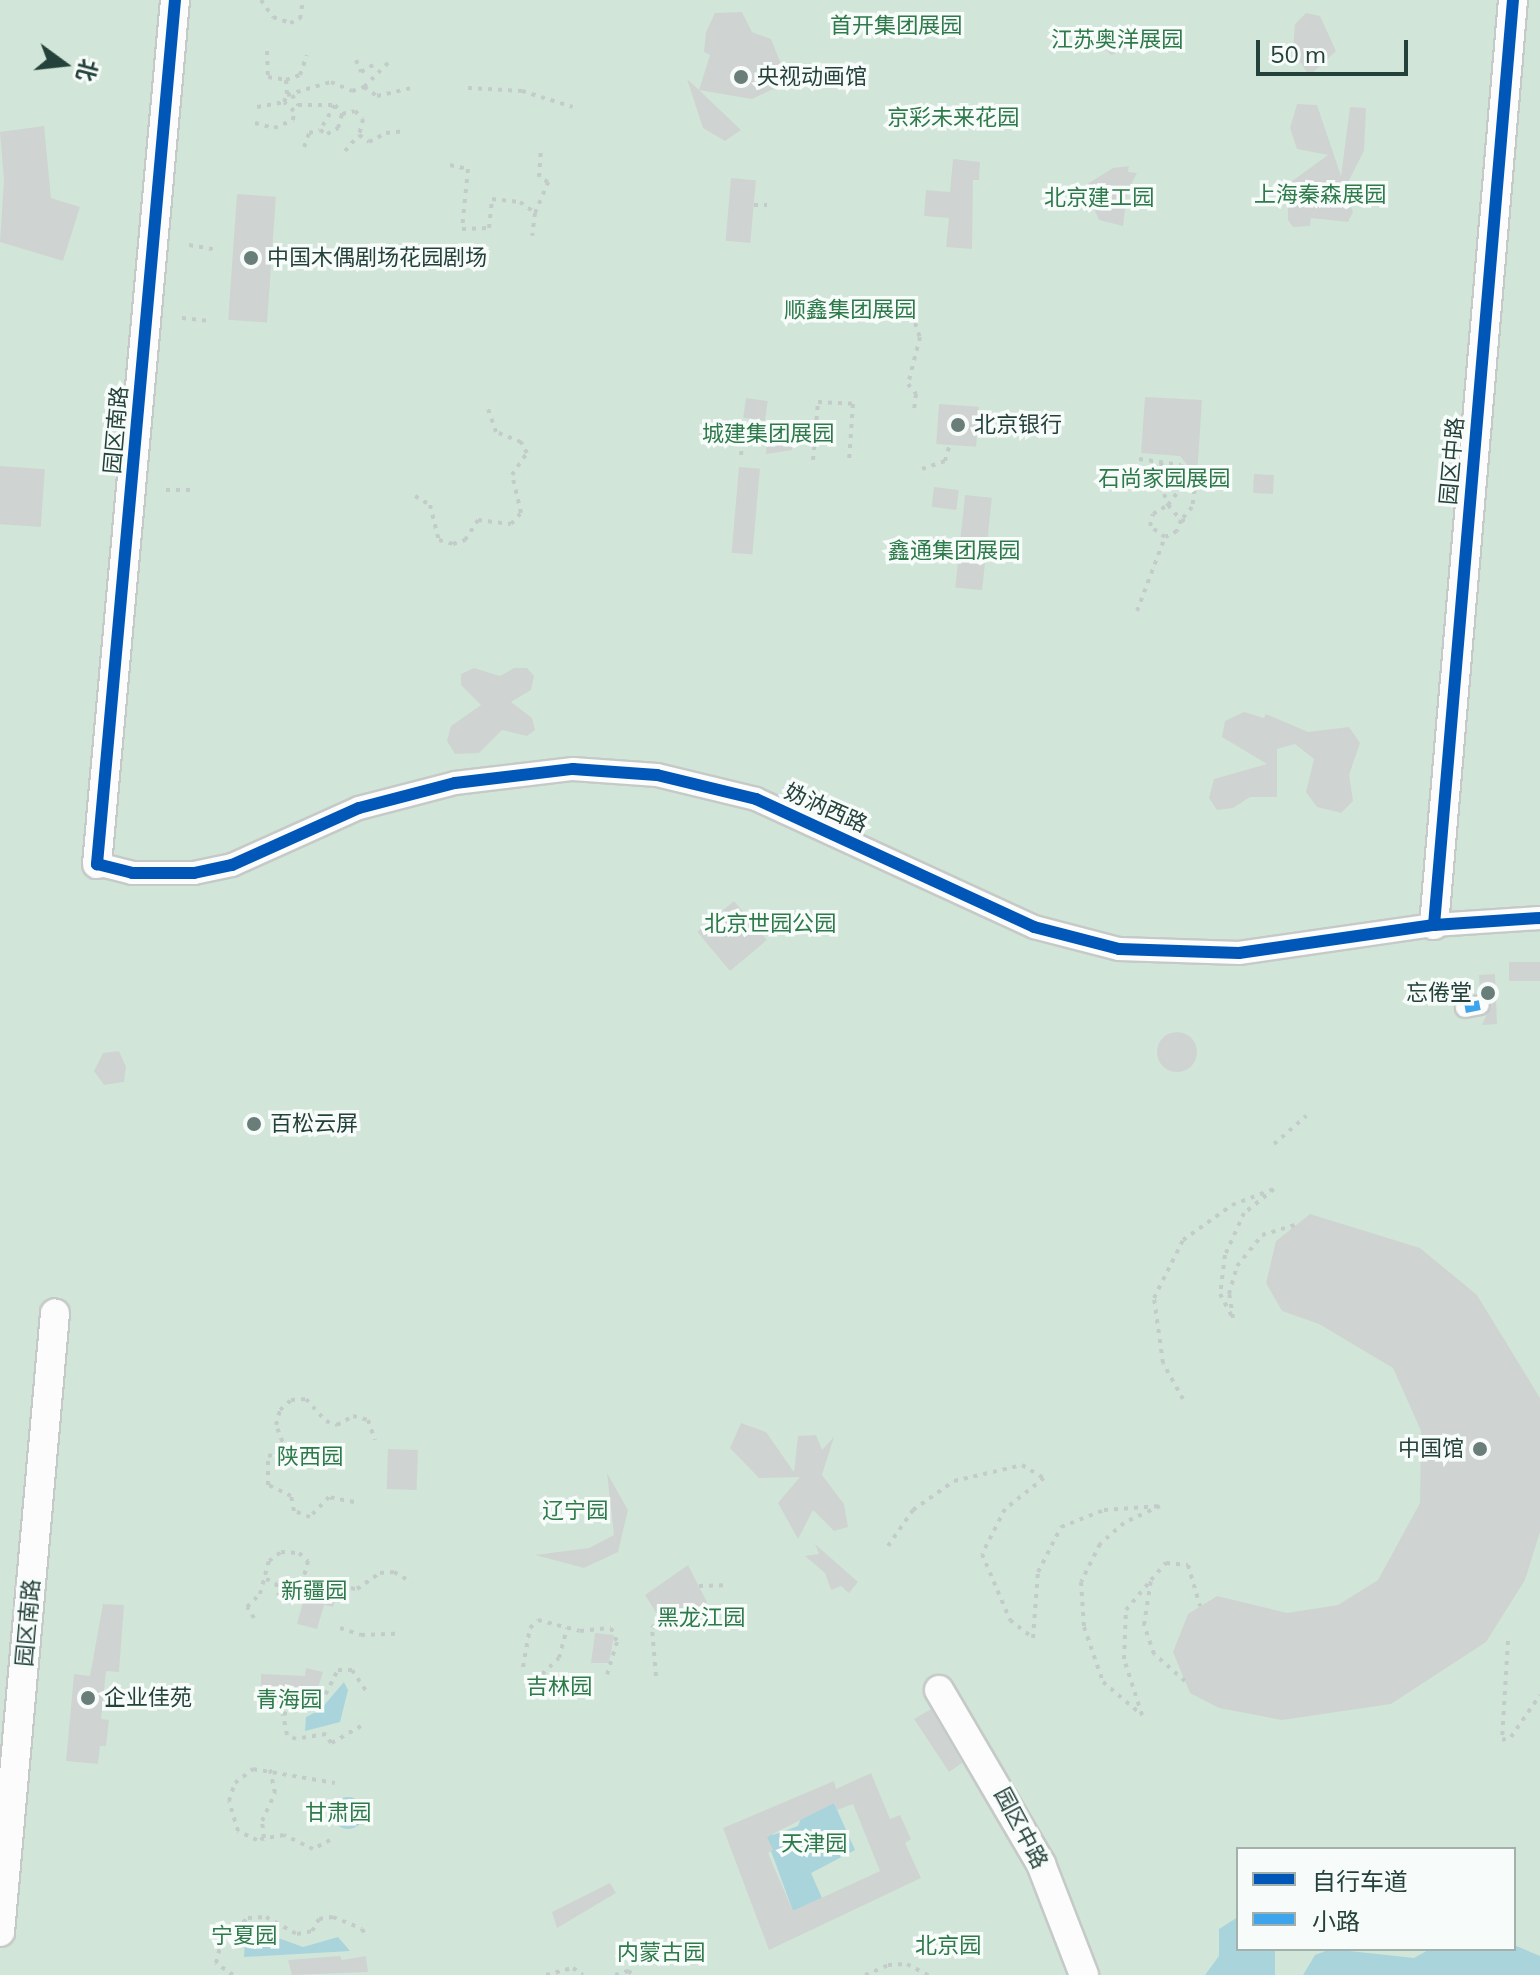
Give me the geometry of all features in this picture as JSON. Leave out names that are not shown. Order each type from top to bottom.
[{"type":"street","name":"园区南路","points":[[97,864],[175,0]]},
{"type":"street","name":"园区中路","points":[[1434,925],[1513,0]]},
{"type":"street","name":"妫汭西路","points":[[97,864],[140,874],[194,873],[232,865],[359,808],[455,783],[573,769],[657,775],[756,799],[1034,927],[1119,949],[1239,953],[1434,925],[1540,918]]},
{"type":"street","name":"园区南路","points":[[0,1932],[55,1313]]},
{"type":"street","name":"园区中路","points":[[939,1690],[1041,1864],[1084,1975]]},
{"type":"path","points":[[261,0],[273,17],[290,23],[300,19],[303,0]]},
{"type":"path","points":[[267,51],[268,77],[286,80],[300,75],[307,55]]},
{"type":"path","points":[[356,60],[361,72],[378,62]]},
{"type":"path","points":[[257,107],[284,102],[290,95],[331,82],[352,91],[364,87],[388,63]]},
{"type":"path","points":[[286,80],[290,95],[298,105],[335,105]]},
{"type":"path","points":[[364,87],[377,96],[411,88]]},
{"type":"path","points":[[468,88],[522,91],[573,107]]},
{"type":"path","points":[[255,123],[274,128],[293,120],[294,111],[284,102]]},
{"type":"path","points":[[335,105],[342,114]]},
{"type":"path","points":[[304,147],[309,133],[320,130],[335,105]]},
{"type":"path","points":[[342,114],[355,111],[363,119],[359,135],[345,151]]},
{"type":"path","points":[[320,130],[327,134],[338,128],[342,114]]},
{"type":"path","points":[[359,135],[369,142],[386,133],[406,131]]},
{"type":"path","points":[[532,236],[535,213],[548,182],[539,177],[541,149]]},
{"type":"path","points":[[450,165],[468,169],[462,229],[489,228],[492,199],[520,202],[535,213]]},
{"type":"path","points":[[754,205],[767,205]]},
{"type":"path","points":[[189,245],[218,250]]},
{"type":"path","points":[[909,304],[920,337],[908,384],[916,394],[914,411]]},
{"type":"path","points":[[182,318],[212,321]]},
{"type":"path","points":[[813,460],[818,402],[853,404],[849,461]]},
{"type":"path","points":[[415,496],[430,505],[439,540],[453,544],[465,540],[478,520],[511,524],[521,513],[512,475],[527,453],[521,442],[496,432],[487,406]]},
{"type":"path","points":[[741,455],[744,418]]},
{"type":"path","points":[[922,469],[945,461],[950,444]]},
{"type":"path","points":[[1137,611],[1165,537],[1177,531],[1181,520],[1192,507],[1196,480],[1188,478],[1181,465],[1139,459]]},
{"type":"path","points":[[1162,463],[1158,475],[1168,505],[1181,520],[1188,522]]},
{"type":"path","points":[[1165,537],[1150,526],[1153,514],[1168,505],[1188,478]]},
{"type":"path","points":[[166,490],[195,490]]},
{"type":"path","points":[[1274,1144],[1306,1116]]},
{"type":"path","points":[[1183,1399],[1163,1363],[1154,1298],[1183,1240],[1232,1205],[1274,1189],[1244,1213],[1225,1255],[1220,1294],[1233,1318],[1229,1294],[1237,1266],[1262,1235],[1297,1224]]},
{"type":"path","points":[[354,1502],[329,1497],[310,1517],[294,1511],[291,1496],[268,1485],[268,1456],[286,1451],[276,1425],[280,1410],[291,1400],[306,1399],[326,1421],[337,1425],[353,1416],[368,1420],[375,1440]]},
{"type":"path","points":[[888,1546],[913,1510],[954,1481],[1022,1465],[1044,1478],[1005,1509],[982,1554],[1010,1620],[1033,1638],[1038,1572],[1061,1527],[1104,1510],[1160,1506],[1124,1523],[1100,1544],[1081,1582],[1084,1627],[1103,1682],[1142,1715],[1124,1659],[1126,1610],[1166,1563],[1188,1565],[1200,1606]]},
{"type":"path","points":[[254,1618],[247,1607],[266,1579],[269,1561],[281,1552],[299,1553],[308,1561],[304,1576]]},
{"type":"path","points":[[341,1587],[357,1589],[380,1573],[394,1572],[411,1582]]},
{"type":"path","points":[[266,1579],[276,1583],[279,1595]]},
{"type":"path","points":[[1151,1580],[1144,1625],[1154,1654],[1185,1681]]},
{"type":"path","points":[[699,1586],[723,1585]]},
{"type":"path","points":[[656,1676],[652,1628],[660,1619]]},
{"type":"path","points":[[523,1667],[530,1628],[538,1620],[567,1628],[611,1628],[617,1642],[607,1674]]},
{"type":"path","points":[[340,1628],[361,1635],[395,1634]]},
{"type":"path","points":[[525,1682],[535,1681],[565,1650],[567,1628]]},
{"type":"path","points":[[1508,1641],[1502,1740],[1511,1737],[1540,1695]]},
{"type":"path","points":[[361,1726],[331,1743],[326,1734],[296,1739],[287,1735],[283,1714],[321,1703],[338,1670],[352,1670],[367,1692]]},
{"type":"path","points":[[330,1840],[313,1849],[284,1835],[264,1838],[238,1831],[229,1801],[235,1783],[253,1769],[335,1783]]},
{"type":"path","points":[[264,1838],[262,1821],[275,1793],[270,1770]]},
{"type":"path","points":[[233,1975],[216,1963],[221,1943],[248,1918],[266,1917],[297,1934],[312,1931],[319,1919],[333,1917],[362,1929],[366,1936]]},
{"type":"path","points":[[865,1975],[888,1965],[907,1964],[928,1975]]},
{"type":"path","points":[[546,1975],[573,1968],[583,1975]]},
{"type":"path","points":[[615,1975],[628,1971],[634,1975]]},
{"type":"green space","name":"北京世园公园","points":[[0,0],[1540,0],[1540,1975],[0,1975]]},
{"type":"water","points":[[344,1682],[348,1690],[340,1722],[305,1731],[306,1717],[320,1710]]},
{"type":"water","points":[[348,1797],[359,1802],[364,1813],[359,1824],[348,1829],[337,1824],[332,1813],[337,1802]]},
{"type":"water","points":[[834,1803],[855,1850],[811,1873],[822,1898],[793,1911],[764,1832],[770,1829],[773,1835],[798,1826],[801,1818]]},
{"type":"water","points":[[1236,1918],[1236,1951],[1275,1951],[1275,1975],[1205,1975],[1219,1956],[1219,1929]]},
{"type":"water","points":[[259,1931],[303,1947],[338,1937],[350,1951],[244,1957],[245,1941]]},
{"type":"water","points":[[1516,1946],[1540,1956],[1540,1975],[1303,1975],[1315,1955],[1326,1951],[1414,1958],[1426,1951],[1516,1951]]},
{"type":"building","name":"央视动画馆","points":[[742,12],[752,32],[771,39],[781,64],[777,87],[752,99],[699,90],[710,55],[704,52],[706,32],[715,13]]},
{"type":"building","points":[[1306,13],[1320,16],[1336,51],[1309,76],[1293,50],[1295,24]]},
{"type":"building","points":[[1108,30],[1127,30],[1125,50],[1111,55],[1103,47]]},
{"type":"building","points":[[687,79],[741,130],[725,141],[703,128]]},
{"type":"building","points":[[1297,104],[1317,105],[1341,176],[1350,107],[1366,108],[1364,151],[1345,188],[1353,212],[1348,222],[1311,218],[1310,226],[1293,227],[1288,220],[1288,184],[1328,155],[1297,149],[1290,128]]},
{"type":"building","points":[[44,126],[51,198],[80,207],[63,261],[0,242],[4,180],[0,132]]},
{"type":"building","points":[[953,159],[980,162],[979,180],[973,180],[972,249],[946,247],[949,218],[924,216],[926,190],[950,192]]},
{"type":"building","points":[[1129,166],[1128,172],[1137,173],[1127,193],[1123,226],[1099,220],[1089,197],[1073,193],[1113,168]]},
{"type":"building","points":[[731,178],[756,180],[750,243],[726,241]]},
{"type":"building","name":"中国木偶剧场花园剧场","points":[[237,194],[276,197],[267,322],[228,320]]},
{"type":"building","points":[[1145,397],[1202,400],[1197,477],[1180,456],[1141,453]]},
{"type":"building","points":[[746,398],[768,401],[765,421],[743,418]]},
{"type":"building","name":"北京银行","points":[[939,404],[979,407],[976,447],[936,444]]},
{"type":"building","points":[[768,421],[794,423],[792,450],[766,454]]},
{"type":"building","points":[[0,466],[45,469],[41,527],[0,524]]},
{"type":"building","points":[[739,467],[760,469],[752,555],[732,553]]},
{"type":"building","points":[[1254,474],[1274,475],[1273,494],[1253,493]]},
{"type":"building","points":[[934,487],[959,490],[956,510],[932,507]]},
{"type":"building","points":[[965,495],[992,498],[982,590],[955,587]]},
{"type":"building","points":[[474,668],[500,676],[514,668],[527,668],[534,676],[531,690],[511,702],[532,718],[535,730],[527,736],[502,730],[479,753],[455,754],[447,741],[451,726],[481,705],[461,685],[461,674]]},
{"type":"building","points":[[1244,712],[1264,718],[1266,714],[1308,732],[1349,727],[1360,743],[1349,775],[1353,801],[1341,813],[1317,807],[1306,792],[1314,759],[1295,744],[1277,749],[1277,797],[1250,797],[1233,808],[1217,810],[1209,798],[1214,779],[1267,764],[1222,737],[1225,721]]},
{"type":"building","points":[[734,901],[767,940],[730,971],[697,932]]},
{"type":"building","points":[[1509,962],[1540,962],[1540,981],[1509,981]]},
{"type":"building","points":[[1495,974],[1497,1024],[1482,1025],[1492,1003],[1480,993],[1479,975]]},
{"type":"building","points":[[1177,1032],[1191,1038],[1197,1052],[1191,1066],[1177,1072],[1163,1066],[1157,1052],[1163,1038]]},
{"type":"building","points":[[119,1051],[126,1067],[124,1082],[104,1085],[94,1071],[103,1053]]},
{"type":"building","name":"中国馆","points":[[1310,1214],[1420,1248],[1477,1295],[1540,1398],[1540,1532],[1525,1580],[1486,1642],[1391,1704],[1282,1720],[1219,1708],[1190,1693],[1173,1652],[1188,1614],[1217,1596],[1287,1613],[1338,1605],[1378,1580],[1420,1503],[1421,1431],[1393,1368],[1319,1324],[1282,1311],[1266,1283],[1276,1241]]},
{"type":"building","points":[[741,1423],[766,1432],[794,1472],[798,1436],[816,1435],[822,1450],[834,1437],[822,1475],[844,1504],[848,1527],[834,1531],[813,1510],[798,1539],[778,1503],[800,1477],[759,1478],[730,1448]]},
{"type":"building","points":[[388,1449],[418,1450],[417,1490],[387,1489]]},
{"type":"building","points":[[607,1473],[628,1510],[618,1552],[584,1568],[535,1555],[589,1548],[614,1535]]},
{"type":"building","points":[[815,1544],[858,1582],[849,1593],[841,1586],[831,1590],[825,1573],[805,1556],[819,1554]]},
{"type":"building","points":[[688,1565],[707,1602],[668,1632],[645,1595]]},
{"type":"building","points":[[322,1580],[339,1585],[333,1607],[324,1605],[317,1629],[297,1624],[305,1595],[317,1598]]},
{"type":"building","name":"企业佳苑","points":[[103,1604],[124,1605],[119,1672],[106,1671],[101,1719],[109,1720],[106,1746],[100,1746],[98,1764],[66,1761],[74,1674],[90,1676]]},
{"type":"building","points":[[595,1633],[614,1635],[609,1663],[591,1663]]},
{"type":"building","points":[[306,1668],[323,1672],[316,1694],[284,1689],[282,1707],[261,1707],[261,1674],[305,1676]]},
{"type":"building","points":[[931,1709],[962,1763],[949,1772],[914,1719]]},
{"type":"building","points":[[871,1773],[890,1819],[900,1815],[911,1839],[905,1843],[921,1878],[769,1950],[723,1828],[834,1781],[836,1789]],"holes":[[[834,1803],[837,1810],[853,1804],[880,1871],[793,1911],[768,1853],[773,1850],[767,1837]]]},
{"type":"building","points":[[610,1883],[616,1893],[557,1928],[552,1912]]},
{"type":"building","points":[[340,1956],[342,1960],[366,1956],[368,1972],[292,1975],[288,1960]]},
{"type":"marked path","points":[[1465,1008],[1480,1005]]},
{"type":"cycle path","points":[[175,0],[97,864],[132,873],[194,873],[232,865],[359,808],[455,783],[573,769],[657,775],[756,799],[1034,927],[1119,949],[1239,953],[1434,925],[1540,918]]},
{"type":"cycle path","points":[[1434,925],[1513,0]]},
{"type":"place","name":"央视动画馆","points":[[741,77]]},
{"type":"place","name":"中国木偶剧场花园剧场","points":[[251,258]]},
{"type":"place","name":"北京银行","points":[[958,425]]},
{"type":"place","name":"忘倦堂","points":[[1488,993]]},
{"type":"place","name":"百松云屏","points":[[254,1124]]},
{"type":"place","name":"中国馆","points":[[1480,1449]]},
{"type":"place","name":"企业佳苑","points":[[88,1698]]},
{"type":"park label","name":"首开集团展园","points":[[896,26]]},
{"type":"park label","name":"江苏奥洋展园","points":[[1117,40]]},
{"type":"park label","name":"京彩未来花园","points":[[953,118]]},
{"type":"park label","name":"上海秦森展园","points":[[1320,195]]},
{"type":"park label","name":"北京建工园","points":[[1099,198]]},
{"type":"park label","name":"顺鑫集团展园","points":[[850,310]]},
{"type":"park label","name":"城建集团展园","points":[[768,434]]},
{"type":"park label","name":"石尚家园展园","points":[[1164,479]]},
{"type":"park label","name":"鑫通集团展园","points":[[954,551]]},
{"type":"park label","name":"陕西园","points":[[310,1457]]},
{"type":"park label","name":"辽宁园","points":[[575,1511]]},
{"type":"park label","name":"新疆园","points":[[314,1591]]},
{"type":"park label","name":"黑龙江园","points":[[701,1618]]},
{"type":"park label","name":"吉林园","points":[[559,1687]]},
{"type":"park label","name":"青海园","points":[[289,1700]]},
{"type":"park label","name":"甘肃园","points":[[338,1813]]},
{"type":"park label","name":"天津园","points":[[814,1844]]},
{"type":"park label","name":"宁夏园","points":[[244,1936]]},
{"type":"park label","name":"北京园","points":[[948,1946]]},
{"type":"park label","name":"内蒙古园","points":[[661,1953]]}]
